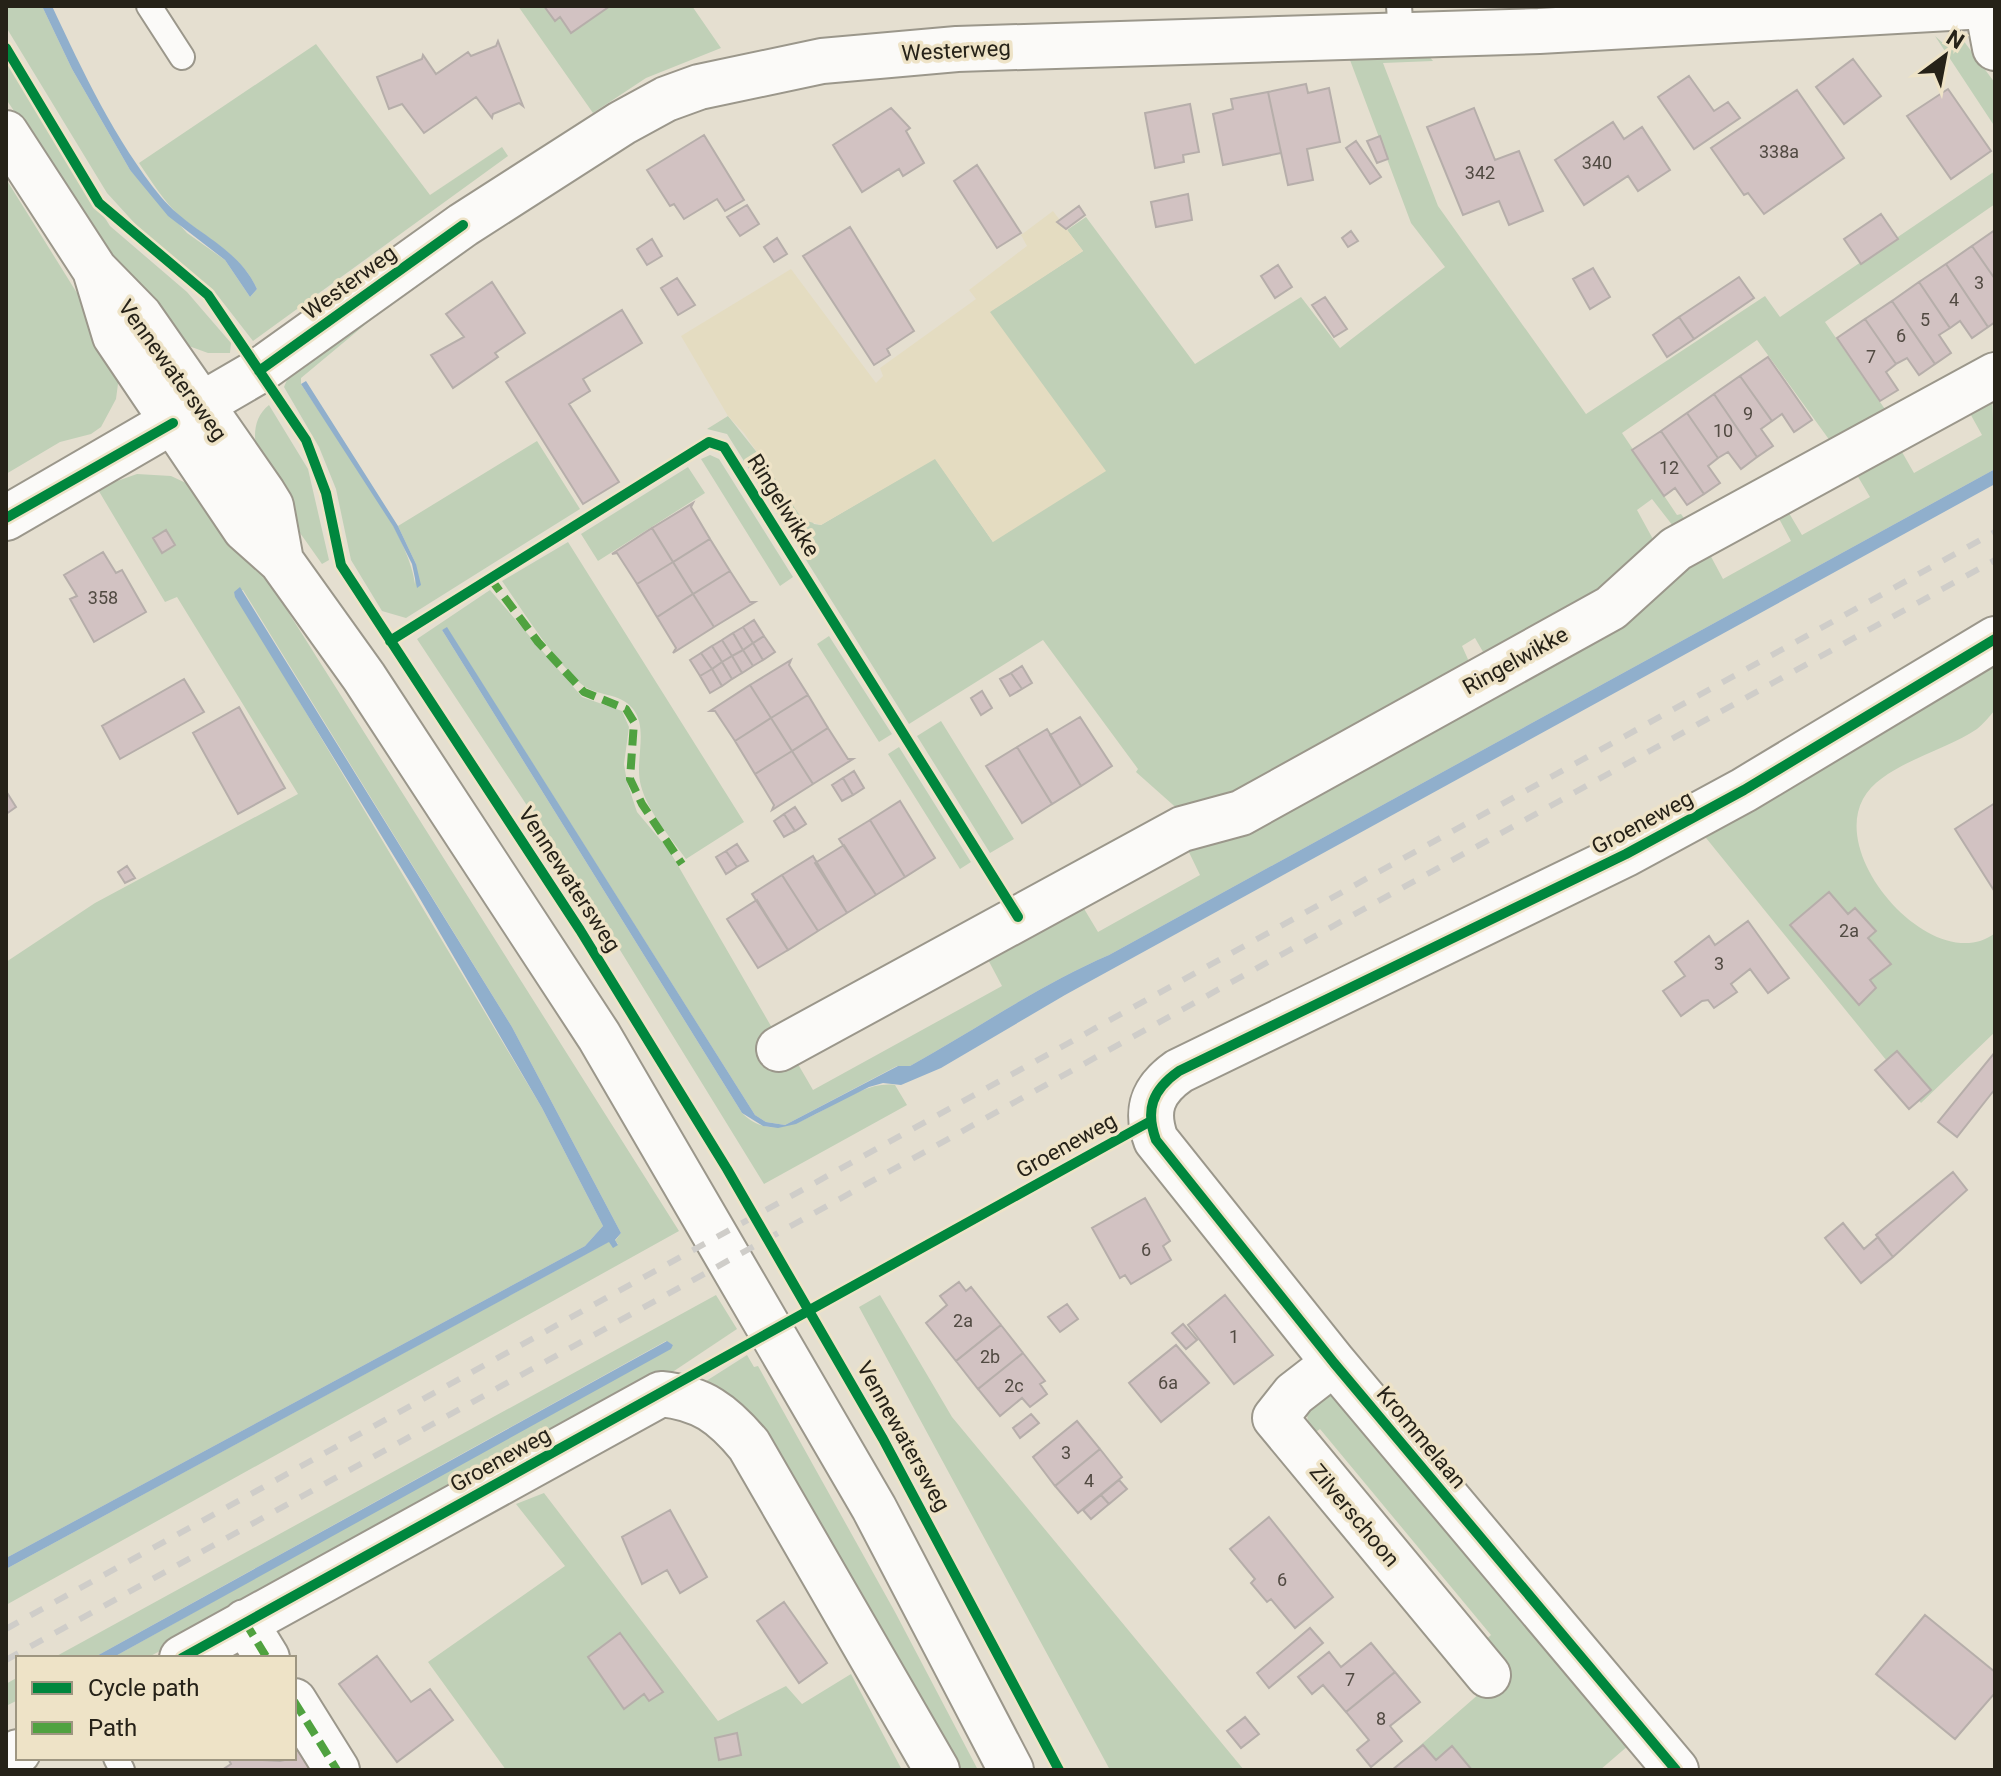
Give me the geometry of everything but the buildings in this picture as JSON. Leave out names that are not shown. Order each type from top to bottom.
[{"type":"street","name":"Westerweg","points":[[6,518],[187,415],[529,182],[622,123],[666,99],[699,87],[822,61],[957,49],[1400,20],[1539,31],[1986,6]]},
{"type":"street","points":[[1986,6],[1995,48]]},
{"type":"street","name":"Vennewatersweg","points":[[6,133],[95,270],[140,316],[187,415],[271,506],[281,561],[364,677],[599,1036],[866,1494],[1011,1770]]},
{"type":"street","name":"Ringelwikke","points":[[779,1049],[1182,829],[1241,813],[1611,608],[1676,549],[1995,375]]},
{"type":"street","name":"Groeneweg","points":[[1149,1122],[1155,1094],[1179,1071],[1626,854],[1744,790],[1995,639]]},
{"type":"street","name":"Krommelaan","points":[[1149,1122],[1156,1140],[1334,1363],[1676,1770]]},
{"type":"street","name":"Zilverschoon","points":[[1334,1363],[1294,1394],[1275,1418],[1488,1675]]},
{"type":"street","name":"Groeneweg","points":[[190,1656],[256,1640],[661,1394],[686,1397],[712,1407],[749,1445],[937,1770]]},
{"type":"street","points":[[296,1704],[337,1770]]},
{"type":"lane","points":[[149,6],[182,57]]},
{"type":"green space","points":[[6,6],[42,6],[72,69],[130,170],[187,233],[225,260],[250,297],[257,289],[242,266],[175,211],[139,163],[316,44],[430,195],[502,147],[508,156],[253,341],[218,296],[139,228],[107,193],[6,27]]},
{"type":"green space","points":[[518,6],[692,6],[721,48],[646,78],[593,113]]},
{"type":"green space","points":[[1935,36],[1945,45],[1960,36],[1995,83],[1995,127]]},
{"type":"green space","points":[[1423,49],[1433,61],[1383,63],[1438,206],[1586,414],[1765,296],[1780,317],[1995,171],[1995,204],[1825,322],[1889,415],[1833,445],[1757,340],[1622,433],[1677,515],[1681,514],[1688,524],[1673,526],[1652,499],[1637,510],[1654,541],[1604,593],[1486,657],[1475,638],[1462,646],[1471,666],[1237,797],[1181,812],[1136,772],[1138,769],[1043,640],[909,724],[727,434],[707,429],[728,416],[814,524],[821,525],[935,458],[993,542],[989,312],[1083,251],[1067,230],[1086,217],[1195,364],[1301,297],[1340,348],[1445,267],[1411,223],[1347,52]]},
{"type":"green space","points":[[6,61],[110,226],[187,292],[231,343],[230,353],[208,353],[186,345],[142,303],[6,99]]},
{"type":"green space","points":[[6,179],[105,338],[119,376],[116,399],[101,427],[91,434],[60,442],[6,474]]},
{"type":"green space","points":[[397,298],[301,378],[301,384],[384,510],[399,537],[415,584],[416,564],[398,526],[537,441],[580,509],[406,618],[382,611],[351,560],[336,489],[319,447],[284,387],[292,368]]},
{"type":"green space","points":[[1992,394],[1995,469],[1109,955],[1058,980],[910,1066],[897,1066],[785,1125],[766,1122],[755,1115],[447,628],[442,630],[742,1113],[760,1125],[778,1127],[797,1123],[856,1093],[876,1086],[895,1085],[907,1105],[764,1184],[588,898],[417,639],[490,590],[582,697],[622,711],[629,727],[624,764],[637,812],[669,850],[775,1033],[769,1037],[784,1065],[795,1059],[813,1090],[1002,986],[985,954],[1013,939],[1017,944],[1056,923],[1053,917],[1080,902],[1098,932],[1200,875],[1185,844],[1243,829],[1626,618],[1676,568],[1708,551],[1723,579],[1791,541],[1776,513],[1786,508],[1802,535],[1870,497],[1854,470],[1898,445],[1914,473],[1982,435],[1967,408]]},
{"type":"green space","points":[[269,405],[308,469],[329,560],[322,564],[270,486],[260,462],[255,440],[257,421]]},
{"type":"green space","points":[[710,455],[719,459],[793,577],[780,586],[701,459]]},
{"type":"green space","points":[[688,467],[705,493],[598,561],[581,534]]},
{"type":"green space","points":[[137,474],[171,476],[199,489],[268,580],[679,1231],[6,1605],[6,1569],[610,1241],[613,1247],[618,1244],[615,1241],[621,1233],[512,1027],[243,590],[234,592],[542,1108],[603,1226],[585,1246],[6,1558],[6,962],[95,903],[298,794],[177,597],[165,602],[97,488]]},
{"type":"green space","points":[[568,542],[744,822],[686,859],[644,796],[639,777],[640,726],[633,709],[621,699],[593,691],[580,683],[548,647],[502,581]]},
{"type":"green space","points":[[829,636],[892,734],[879,742],[817,644]]},
{"type":"green space","points":[[1991,658],[1995,674],[1994,711],[1977,729],[1964,737],[1884,776],[1863,799],[1857,825],[1861,853],[1875,881],[1895,906],[1919,927],[1946,940],[1972,943],[1995,933],[1995,1032],[1921,1103],[1702,833]]},
{"type":"green space","points":[[941,721],[1014,839],[990,853],[917,736]]},
{"type":"green space","points":[[899,747],[971,862],[960,869],[888,754]]},
{"type":"green space","points":[[716,1295],[737,1329],[665,1377],[151,1656],[116,1656],[673,1345],[666,1341],[97,1656],[57,1656]]},
{"type":"green space","points":[[880,1295],[952,1417],[1244,1770],[1110,1770],[859,1307]]},
{"type":"green space","points":[[747,1355],[754,1367],[758,1366],[895,1612],[978,1770],[949,1770],[703,1383]]},
{"type":"green space","points":[[1332,1386],[1629,1745],[1600,1770],[1392,1770],[1504,1672],[1481,1644],[1491,1635],[1320,1429],[1310,1436],[1306,1408]]},
{"type":"green space","points":[[544,1493],[718,1721],[786,1686],[802,1704],[851,1674],[902,1770],[506,1770],[428,1662],[565,1566],[516,1504]]},
{"type":"green space","points":[[16,1678],[16,1701],[6,1706],[6,1684]]},
{"type":"sand","points":[[1053,211],[1083,251],[990,312],[1106,471],[993,542],[935,459],[821,525],[803,520],[744,433],[728,416],[681,336],[791,269],[876,383],[883,376],[880,368],[976,299],[969,290],[1027,246],[1021,235]]},
{"type":"water","points":[[42,6],[52,6],[101,105],[144,175],[173,209],[238,261],[257,289],[250,297],[225,260],[168,216],[130,170],[72,69]]},
{"type":"water","points":[[306,381],[398,526],[416,564],[421,585],[417,588],[412,564],[393,526],[301,384]]},
{"type":"water","points":[[1995,469],[1995,484],[1065,995],[941,1068],[901,1085],[883,1083],[869,1087],[796,1124],[778,1128],[763,1126],[742,1113],[442,630],[447,627],[755,1115],[766,1122],[785,1125],[898,1066],[910,1066],[1058,980],[1109,955]]},
{"type":"water","points":[[240,587],[512,1027],[621,1233],[615,1240],[618,1245],[613,1248],[609,1242],[6,1569],[6,1558],[585,1246],[603,1226],[542,1108],[416,892],[235,597],[234,592]]},
{"type":"water","points":[[667,1341],[673,1345],[671,1349],[116,1656],[97,1656]]},
{"type":"railway","points":[[6,1629],[1995,532]]},
{"type":"railway","points":[[6,1660],[1995,560]]},
{"type":"marked path","points":[[490,578],[538,642],[584,692],[626,709],[634,722],[630,779],[642,804],[682,864]]},
{"type":"marked path","points":[[245,1622],[266,1656]]},
{"type":"marked path","points":[[296,1704],[337,1770]]},
{"type":"cycle path","points":[[6,48],[99,203],[208,295],[306,440],[326,493],[341,565],[580,930],[727,1169],[883,1439],[1059,1770]]},
{"type":"cycle path","points":[[259,371],[463,225]]},
{"type":"cycle path","points":[[6,518],[173,423]]},
{"type":"cycle path","points":[[390,641],[709,442],[724,447],[1018,917]]},
{"type":"cycle path","points":[[1676,1770],[1334,1363],[1156,1140],[1151,1119],[1153,1101],[1162,1086],[1179,1071],[1626,854],[1744,790],[1995,639]]},
{"type":"cycle path","points":[[186,1656],[1149,1122]]}]
